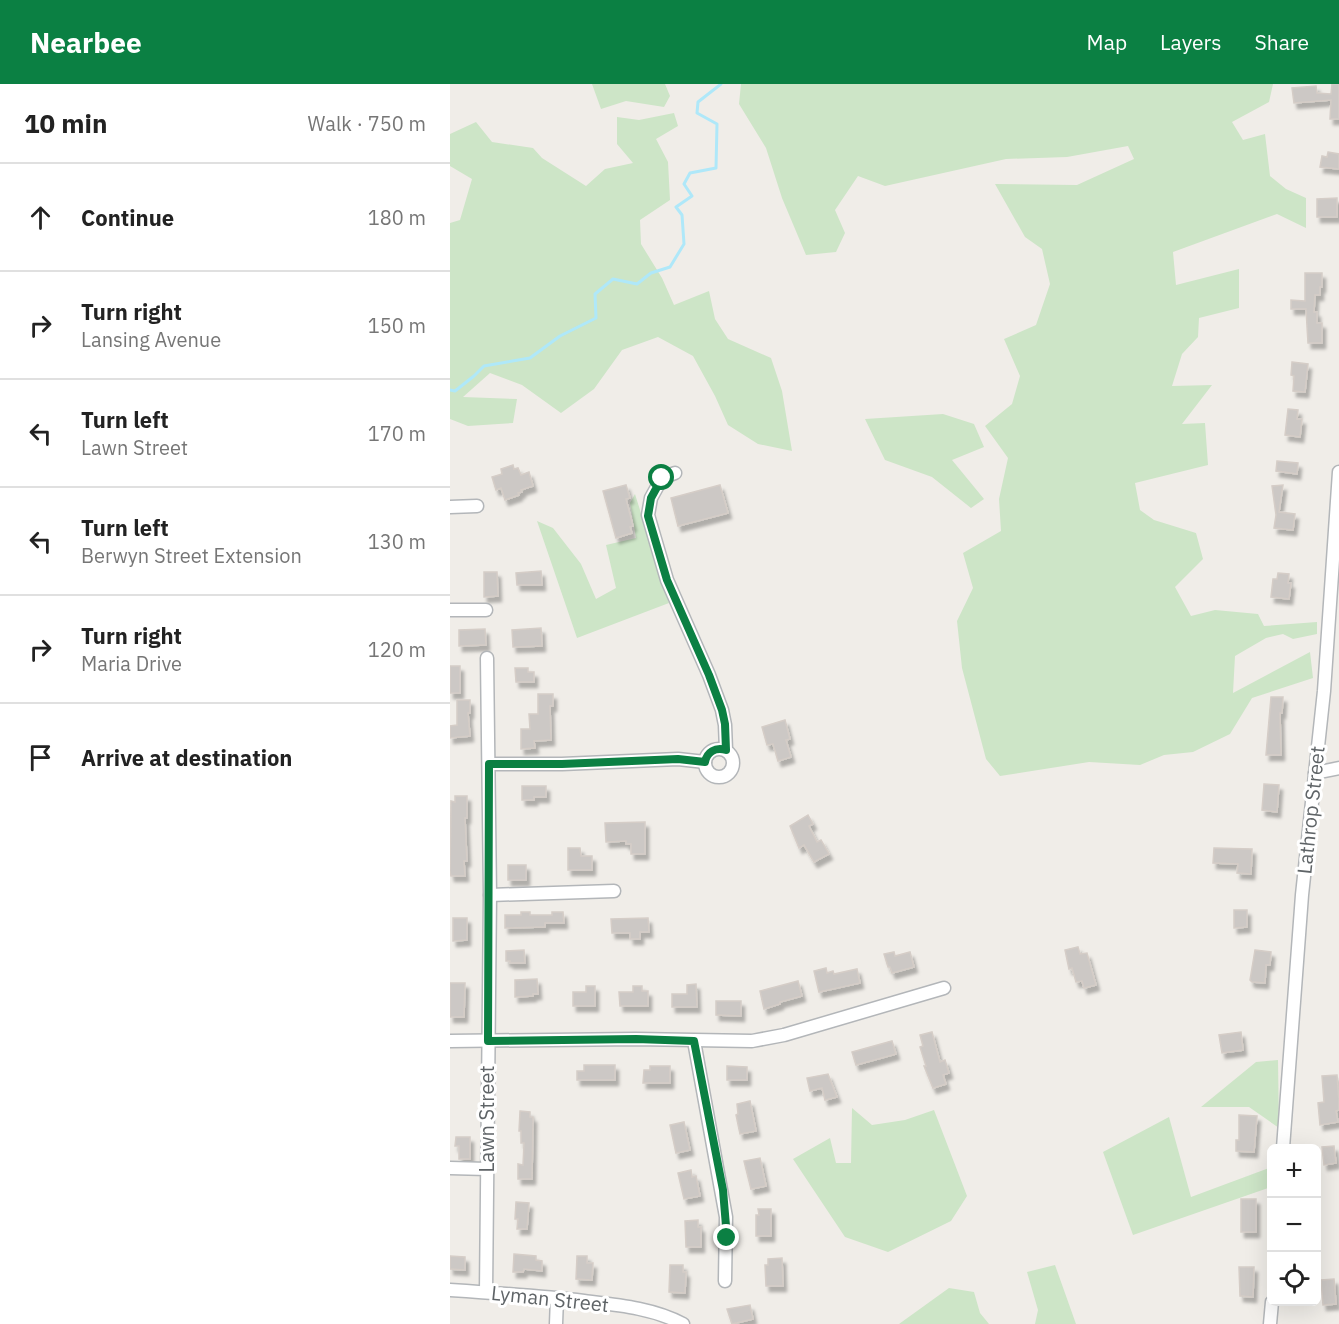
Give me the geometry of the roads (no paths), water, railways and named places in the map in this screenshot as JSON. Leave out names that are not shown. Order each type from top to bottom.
[{"type":"street","name":"Lathrop Street","points":[[1283,1144],[1302,895],[1323,691],[1339,472]]},
{"type":"street","points":[[675,473],[662,478],[651,498],[648,516],[667,580],[722,710],[726,750],[734,762],[727,776],[713,777],[707,771],[705,762],[708,754],[717,749],[726,750]]},
{"type":"street","points":[[450,507],[477,506]]},
{"type":"street","points":[[450,610],[486,610]]},
{"type":"street","name":"Lawn Street","points":[[486,1292],[490,895],[487,658]]},
{"type":"street","points":[[489,764],[574,764],[678,759],[705,762]]},
{"type":"street","points":[[1315,773],[1339,768]]},
{"type":"street","points":[[490,895],[614,891]]},
{"type":"street","points":[[450,1041],[636,1039],[752,1041],[784,1035],[944,988]]},
{"type":"street","points":[[694,1041],[726,1217],[725,1281]]},
{"type":"street","points":[[450,1168],[487,1169]]},
{"type":"street","name":"Lyman Street","points":[[450,1290],[557,1298],[636,1308],[683,1324]]},
{"type":"street","points":[[556,1324],[557,1298]]},
{"type":"street","points":[[1270,1324],[1272,1306]]},
{"type":"waterway","points":[[450,390],[455,391],[484,366],[530,358],[560,336],[596,318],[595,294],[613,279],[637,284],[651,273],[670,267],[684,244],[682,215],[676,207],[692,196],[684,184],[690,173],[716,168],[717,124],[697,113],[698,102],[721,84]]}]
